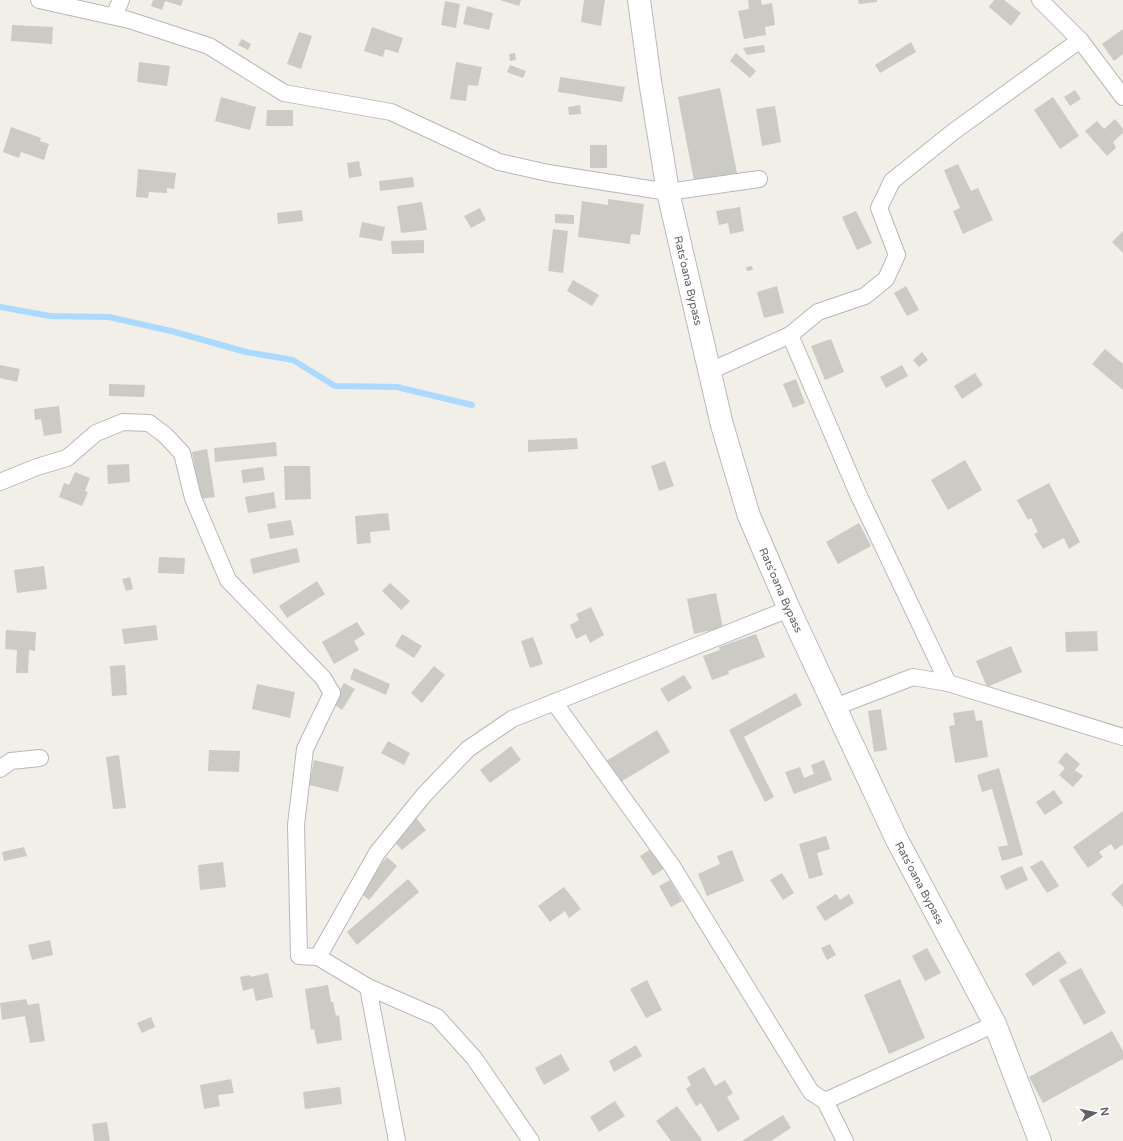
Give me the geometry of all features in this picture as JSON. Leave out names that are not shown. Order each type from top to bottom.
[{"type":"street","points":[[39,0],[114,16],[209,46],[284,93],[391,112],[499,162],[548,173],[668,192],[759,179]]},
{"type":"street","points":[[114,16],[121,0]]},
{"type":"street","name":"Rats'oana Bypass","points":[[639,0],[650,81],[668,192],[722,425],[750,516],[789,609],[897,840],[994,1024],[1040,1141]]},
{"type":"street","points":[[1040,0],[1080,40],[1123,97]]},
{"type":"street","points":[[710,371],[790,335],[818,312],[865,296],[886,279],[897,255],[879,208],[892,180],[953,132],[1080,40]]},
{"type":"street","points":[[790,335],[858,494],[948,684]]},
{"type":"street","points":[[0,482],[37,467],[67,458],[96,433],[123,422],[149,423],[165,435],[182,453],[193,498],[228,580],[322,678],[332,693],[305,749],[296,825],[299,956],[318,957],[368,987],[437,1017],[474,1058],[531,1141]]},
{"type":"street","points":[[318,957],[377,853],[424,795],[468,749],[512,719],[789,609]]},
{"type":"street","points":[[835,707],[913,677],[948,684],[1123,737]]},
{"type":"street","points":[[554,702],[672,866],[811,1092],[825,1101],[845,1141]]},
{"type":"street","points":[[0,769],[11,761],[40,758]]},
{"type":"street","points":[[368,987],[398,1141]]},
{"type":"street","points":[[825,1101],[994,1024]]},
{"type":"building","points":[[153,0],[183,0],[181,6],[165,1],[162,10],[151,6]]},
{"type":"building","points":[[500,0],[521,0],[519,6]]},
{"type":"building","points":[[584,0],[605,0],[601,26],[581,22]]},
{"type":"building","points":[[748,0],[761,0],[762,5],[772,3],[775,25],[765,27],[766,35],[744,39],[738,11],[749,9]]},
{"type":"building","points":[[858,0],[877,0],[877,2],[859,4]]},
{"type":"building","points":[[994,0],[1004,0],[1021,13],[1011,26],[989,7]]},
{"type":"building","points":[[445,1],[460,4],[456,28],[441,25]]},
{"type":"building","points":[[467,6],[493,13],[489,30],[463,24]]},
{"type":"building","points":[[12,25],[53,27],[52,44],[11,41]]},
{"type":"building","points":[[372,27],[403,38],[398,53],[385,49],[383,57],[364,51]]},
{"type":"building","points":[[1123,29],[1123,54],[1114,61],[1102,44]]},
{"type":"building","points":[[299,32],[312,36],[301,69],[287,64]]},
{"type":"building","points":[[242,39],[251,44],[248,50],[238,45]]},
{"type":"building","points":[[911,42],[916,52],[880,73],[875,65]]},
{"type":"building","points":[[764,45],[765,52],[747,55],[743,48]]},
{"type":"building","points":[[515,53],[516,60],[510,61],[509,54]]},
{"type":"building","points":[[736,53],[756,71],[750,78],[730,61]]},
{"type":"building","points":[[139,62],[170,66],[167,86],[137,82]]},
{"type":"building","points":[[456,62],[482,67],[478,86],[468,85],[466,101],[450,99]]},
{"type":"building","points":[[510,65],[526,71],[523,78],[507,72]]},
{"type":"building","points":[[560,77],[625,87],[622,102],[558,92]]},
{"type":"building","points":[[720,88],[737,173],[694,181],[678,97]]},
{"type":"building","points":[[1075,90],[1081,99],[1070,106],[1064,97]]},
{"type":"building","points":[[221,97],[256,107],[250,130],[215,121]]},
{"type":"building","points":[[1053,97],[1079,136],[1060,149],[1034,110]]},
{"type":"building","points":[[580,105],[581,114],[569,115],[568,107]]},
{"type":"building","points":[[775,106],[781,142],[762,146],[756,109]]},
{"type":"building","points":[[267,110],[293,110],[293,126],[266,126]]},
{"type":"building","points":[[1115,119],[1123,129],[1123,133],[1113,142],[1116,148],[1107,156],[1085,131],[1097,121],[1104,129]]},
{"type":"building","points":[[11,127],[41,138],[40,141],[49,144],[44,160],[21,152],[19,158],[3,152]]},
{"type":"building","points":[[590,145],[607,145],[607,168],[590,168]]},
{"type":"building","points":[[359,161],[362,176],[349,178],[347,163]]},
{"type":"building","points":[[958,164],[971,191],[978,188],[993,220],[963,234],[953,211],[960,208],[944,170]]},
{"type":"building","points":[[138,169],[176,173],[174,189],[167,188],[167,193],[149,192],[148,198],[136,197]]},
{"type":"building","points":[[413,177],[414,187],[380,191],[379,181]]},
{"type":"building","points":[[608,199],[644,204],[640,235],[631,234],[630,244],[578,237],[582,201],[608,205]]},
{"type":"building","points":[[422,202],[427,230],[401,233],[397,206]]},
{"type":"building","points":[[740,207],[744,231],[730,234],[728,223],[719,225],[716,211]]},
{"type":"building","points":[[480,208],[486,220],[471,228],[464,216]]},
{"type":"building","points":[[302,210],[303,221],[278,224],[277,213]]},
{"type":"building","points":[[856,211],[872,243],[857,250],[842,217]]},
{"type":"building","points":[[555,214],[574,215],[574,224],[555,223]]},
{"type":"building","points":[[362,222],[385,227],[382,241],[359,237]]},
{"type":"building","points":[[553,229],[568,231],[563,273],[548,271]]},
{"type":"building","points":[[1123,231],[1123,253],[1112,242]]},
{"type":"building","points":[[424,240],[424,253],[392,254],[391,241]]},
{"type":"building","points":[[752,266],[753,270],[747,271],[746,267]]},
{"type":"building","points":[[573,280],[599,295],[592,306],[567,291]]},
{"type":"building","points":[[777,286],[784,313],[764,318],[757,292]]},
{"type":"building","points":[[906,286],[919,310],[907,316],[894,293]]},
{"type":"building","points":[[831,339],[844,372],[825,380],[811,346]]},
{"type":"building","points":[[1105,349],[1123,364],[1123,390],[1092,364]]},
{"type":"building","points":[[922,352],[928,360],[919,367],[913,360]]},
{"type":"building","points":[[0,365],[20,369],[17,382],[0,378]]},
{"type":"building","points":[[902,365],[908,376],[886,388],[880,377]]},
{"type":"building","points":[[975,373],[983,385],[962,399],[954,386]]},
{"type":"building","points":[[796,379],[805,403],[793,408],[783,384]]},
{"type":"building","points":[[109,384],[145,385],[144,397],[109,396]]},
{"type":"building","points":[[59,406],[62,433],[44,436],[41,419],[35,420],[34,409]]},
{"type":"building","points":[[577,438],[578,449],[528,452],[528,440]]},
{"type":"building","points":[[276,442],[277,456],[215,462],[214,448]]},
{"type":"building","points":[[207,449],[215,497],[200,499],[192,452]]},
{"type":"building","points":[[965,460],[982,490],[948,510],[931,480]]},
{"type":"building","points":[[665,461],[674,486],[659,491],[651,466]]},
{"type":"building","points":[[129,464],[130,482],[108,484],[107,465]]},
{"type":"building","points":[[284,466],[310,466],[311,499],[285,500]]},
{"type":"building","points":[[263,467],[265,480],[243,483],[241,470]]},
{"type":"building","points":[[75,472],[90,478],[85,491],[88,492],[82,506],[59,497],[64,483],[69,485]]},
{"type":"building","points":[[1049,483],[1080,542],[1069,549],[1064,538],[1043,549],[1034,534],[1038,532],[1031,518],[1028,520],[1017,500]]},
{"type":"building","points":[[274,492],[276,508],[248,513],[245,497]]},
{"type":"building","points":[[388,513],[390,530],[370,532],[371,543],[357,544],[355,516]]},
{"type":"building","points":[[291,520],[294,535],[270,539],[267,524]]},
{"type":"building","points":[[859,523],[871,546],[838,564],[826,542]]},
{"type":"building","points":[[297,548],[300,562],[253,574],[250,559]]},
{"type":"building","points":[[159,557],[185,558],[184,574],[158,573]]},
{"type":"building","points":[[44,566],[47,589],[17,593],[14,570]]},
{"type":"building","points":[[130,577],[133,589],[126,591],[122,579]]},
{"type":"building","points":[[317,581],[325,594],[287,618],[279,606]]},
{"type":"building","points":[[390,583],[410,601],[401,610],[382,591]]},
{"type":"building","points":[[716,593],[723,628],[694,634],[687,599]]},
{"type":"building","points":[[591,607],[604,635],[590,643],[586,634],[576,639],[570,625],[579,620],[576,614]]},
{"type":"building","points":[[357,622],[365,634],[354,641],[359,650],[334,664],[322,642]]},
{"type":"building","points":[[156,625],[158,640],[124,644],[122,629]]},
{"type":"building","points":[[6,630],[36,632],[35,651],[29,650],[28,673],[16,673],[17,650],[5,649]]},
{"type":"building","points":[[1097,631],[1098,651],[1066,652],[1065,632]]},
{"type":"building","points":[[402,634],[422,646],[414,658],[395,646]]},
{"type":"building","points":[[756,634],[765,657],[728,671],[729,674],[712,680],[703,656],[720,650],[719,647]]},
{"type":"building","points":[[533,637],[543,664],[530,668],[521,641]]},
{"type":"building","points":[[1011,646],[1022,672],[987,687],[976,661]]},
{"type":"building","points":[[125,665],[127,695],[112,696],[110,666]]},
{"type":"building","points":[[434,666],[445,675],[422,703],[411,693]]},
{"type":"building","points":[[354,668],[390,684],[386,695],[350,679]]},
{"type":"building","points":[[684,675],[692,688],[668,702],[660,689]]},
{"type":"building","points":[[344,683],[355,689],[342,710],[332,703]]},
{"type":"building","points":[[257,684],[295,692],[290,718],[252,709]]},
{"type":"building","points":[[796,693],[802,705],[744,737],[774,797],[765,802],[729,730]]},
{"type":"building","points":[[881,709],[887,750],[874,752],[868,711]]},
{"type":"building","points":[[974,710],[976,721],[982,720],[988,757],[955,763],[949,726],[955,725],[953,713]]},
{"type":"building","points":[[657,730],[670,752],[619,783],[606,761]]},
{"type":"building","points":[[388,741],[410,753],[404,765],[381,753]]},
{"type":"building","points":[[511,746],[521,760],[490,783],[480,770]]},
{"type":"building","points":[[209,750],[240,751],[239,772],[208,771]]},
{"type":"building","points":[[1066,752],[1080,764],[1075,770],[1083,776],[1073,787],[1059,775],[1065,768],[1058,762]]},
{"type":"building","points":[[119,755],[126,808],[113,809],[106,757]]},
{"type":"building","points":[[314,760],[344,767],[338,792],[309,785]]},
{"type":"building","points":[[824,760],[832,780],[794,794],[785,772],[800,767],[804,778],[814,774],[811,765]]},
{"type":"building","points":[[999,768],[1023,855],[1002,861],[998,847],[1008,845],[992,789],[982,792],[977,775]]},
{"type":"building","points":[[1054,790],[1063,803],[1045,815],[1036,802]]},
{"type":"building","points":[[1123,811],[1123,844],[1115,850],[1111,844],[1099,852],[1103,857],[1088,868],[1073,847]]},
{"type":"building","points":[[416,818],[426,830],[402,850],[392,839]]},
{"type":"building","points":[[826,836],[830,849],[817,853],[823,875],[809,879],[799,844]]},
{"type":"building","points":[[24,847],[27,856],[4,861],[2,852]]},
{"type":"building","points":[[652,848],[665,868],[653,876],[640,856]]},
{"type":"building","points":[[732,850],[744,881],[707,896],[698,874],[720,864],[717,856]]},
{"type":"building","points":[[387,857],[397,866],[369,900],[358,891]]},
{"type":"building","points":[[1042,860],[1059,886],[1047,893],[1030,867]]},
{"type":"building","points":[[223,862],[226,887],[200,890],[198,865]]},
{"type":"building","points":[[1022,866],[1028,880],[1006,890],[1000,876]]},
{"type":"building","points":[[782,873],[794,893],[783,900],[770,880]]},
{"type":"building","points":[[408,879],[419,892],[357,945],[347,932]]},
{"type":"building","points":[[670,880],[682,901],[671,907],[659,886]]},
{"type":"building","points":[[1123,883],[1123,907],[1111,894]]},
{"type":"building","points":[[564,887],[581,909],[569,918],[565,911],[550,922],[538,906]]},
{"type":"building","points":[[836,894],[840,900],[849,894],[854,903],[825,921],[816,907]]},
{"type":"building","points":[[50,940],[53,955],[32,960],[28,945]]},
{"type":"building","points":[[830,944],[836,955],[827,960],[821,948]]},
{"type":"building","points":[[927,948],[941,973],[925,981],[912,956]]},
{"type":"building","points":[[1059,951],[1067,963],[1033,986],[1025,974]]},
{"type":"building","points":[[1081,968],[1106,1013],[1084,1025],[1059,980]]},
{"type":"building","points":[[268,973],[273,997],[256,1001],[253,988],[243,991],[240,977],[250,975],[251,977]]},
{"type":"building","points":[[900,979],[925,1038],[889,1054],[864,995]]},
{"type":"building","points":[[647,980],[662,1010],[646,1018],[630,989]]},
{"type":"building","points":[[328,985],[331,1002],[333,1002],[336,1016],[339,1015],[342,1040],[317,1044],[314,1029],[311,1030],[305,989]]},
{"type":"building","points":[[26,999],[28,1005],[39,1003],[45,1041],[30,1043],[25,1016],[2,1020],[0,1003]]},
{"type":"building","points":[[151,1017],[155,1027],[142,1033],[137,1023]]},
{"type":"building","points":[[1112,1031],[1123,1051],[1123,1059],[1043,1103],[1029,1077]]},
{"type":"building","points":[[636,1045],[642,1056],[614,1072],[609,1061]]},
{"type":"building","points":[[561,1054],[570,1070],[544,1085],[535,1068]]},
{"type":"building","points":[[704,1067],[715,1086],[725,1080],[733,1093],[727,1097],[740,1119],[718,1132],[701,1103],[696,1106],[686,1089],[691,1085],[687,1077]]},
{"type":"building","points":[[231,1079],[234,1093],[218,1095],[220,1106],[204,1109],[200,1085]]},
{"type":"building","points":[[340,1087],[342,1104],[305,1109],[303,1092]]},
{"type":"building","points":[[615,1101],[625,1116],[599,1132],[590,1117]]},
{"type":"building","points":[[677,1106],[702,1140],[701,1141],[671,1141],[656,1121]]},
{"type":"building","points":[[783,1115],[791,1128],[771,1141],[742,1141]]},
{"type":"building","points":[[107,1122],[110,1141],[94,1141],[92,1124]]},
{"type":"waterway","points":[[0,307],[50,316],[109,317],[175,332],[246,352],[293,360],[335,386],[397,387],[472,405]]}]
